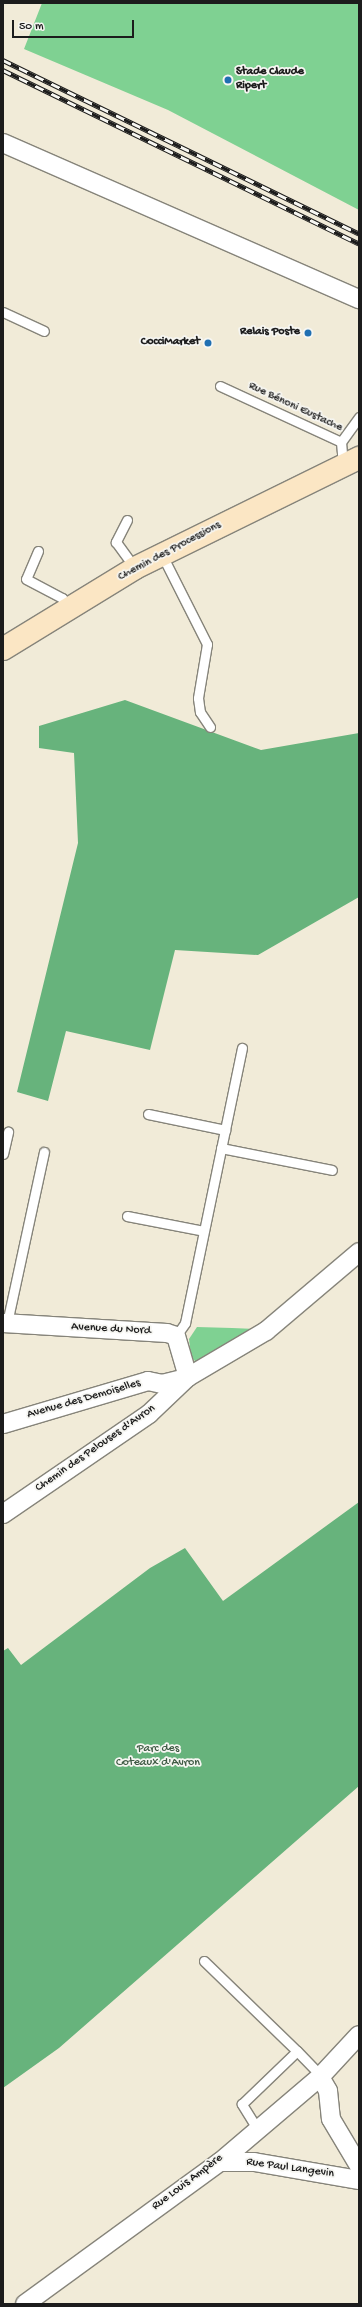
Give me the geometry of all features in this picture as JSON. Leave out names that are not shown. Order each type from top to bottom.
[{"type":"street","points":[[3,143],[359,299]]},
{"type":"street","name":"Chemin des Processions","points":[[3,649],[68,611],[135,568],[354,462]]},
{"type":"street","name":"Chemin des Pelouses d'Avron","points":[[3,1514],[149,1414],[188,1377],[266,1331],[359,1252]]},
{"type":"street","name":"Avenue du Nord","points":[[5,1323],[176,1336]]},
{"type":"street","points":[[176,1336],[188,1377]]},
{"type":"street","name":"Avenue des Demoiselles","points":[[3,1424],[148,1381],[162,1384],[188,1377]]},
{"type":"street","name":"Rue Louis Ampère","points":[[25,2304],[220,2162],[229,2150],[258,2130],[321,2076],[359,2035]]},
{"type":"street","points":[[321,2076],[328,2091],[331,2119],[359,2166]]},
{"type":"street","name":"Rue Paul Langevin","points":[[220,2162],[254,2162],[359,2180]]},
{"type":"lane","points":[[3,312],[44,331]]},
{"type":"lane","name":"Rue Bénoni Eustache","points":[[220,386],[341,442],[354,462]]},
{"type":"lane","points":[[341,442],[359,417]]},
{"type":"lane","points":[[127,520],[116,542],[135,568]]},
{"type":"lane","points":[[38,551],[26,579],[62,598],[68,611]]},
{"type":"lane","points":[[162,555],[207,644],[198,698],[200,712],[210,727]]},
{"type":"lane","points":[[176,1336],[185,1323],[242,1048]]},
{"type":"lane","points":[[148,1114],[225,1130]]},
{"type":"lane","points":[[3,1154],[8,1132]]},
{"type":"lane","points":[[221,1148],[332,1170]]},
{"type":"lane","points":[[5,1323],[44,1152]]},
{"type":"lane","points":[[126,1216],[204,1231]]},
{"type":"lane","points":[[204,1961],[321,2076]]},
{"type":"lane","points":[[258,2130],[242,2104],[297,2052]]},
{"type":"green space","name":"Stade Claude Ripert","points":[[42,3],[359,3],[359,210],[168,110],[24,49]]},
{"type":"green space","points":[[125,700],[261,750],[359,733],[359,897],[258,955],[175,950],[150,1050],[66,1031],[48,1101],[17,1092],[78,843],[74,753],[39,748],[39,726]]},
{"type":"green space","points":[[197,1327],[258,1329],[197,1363],[191,1357],[189,1339]]},
{"type":"green space","name":"Parc des Coteaux d'Avron","points":[[359,1502],[359,1786],[59,2048],[3,2088],[3,1651],[8,1648],[21,1665],[150,1568],[185,1548],[223,1601]]},
{"type":"railway","points":[[3,60],[359,234]]},
{"type":"railway","points":[[3,70],[359,244]]},
{"type":"place","name":"Stade Claude Ripert","points":[[228,80]]},
{"type":"place","name":"Relais Poste","points":[[308,333]]},
{"type":"place","name":"CocciMarket","points":[[208,343]]}]
